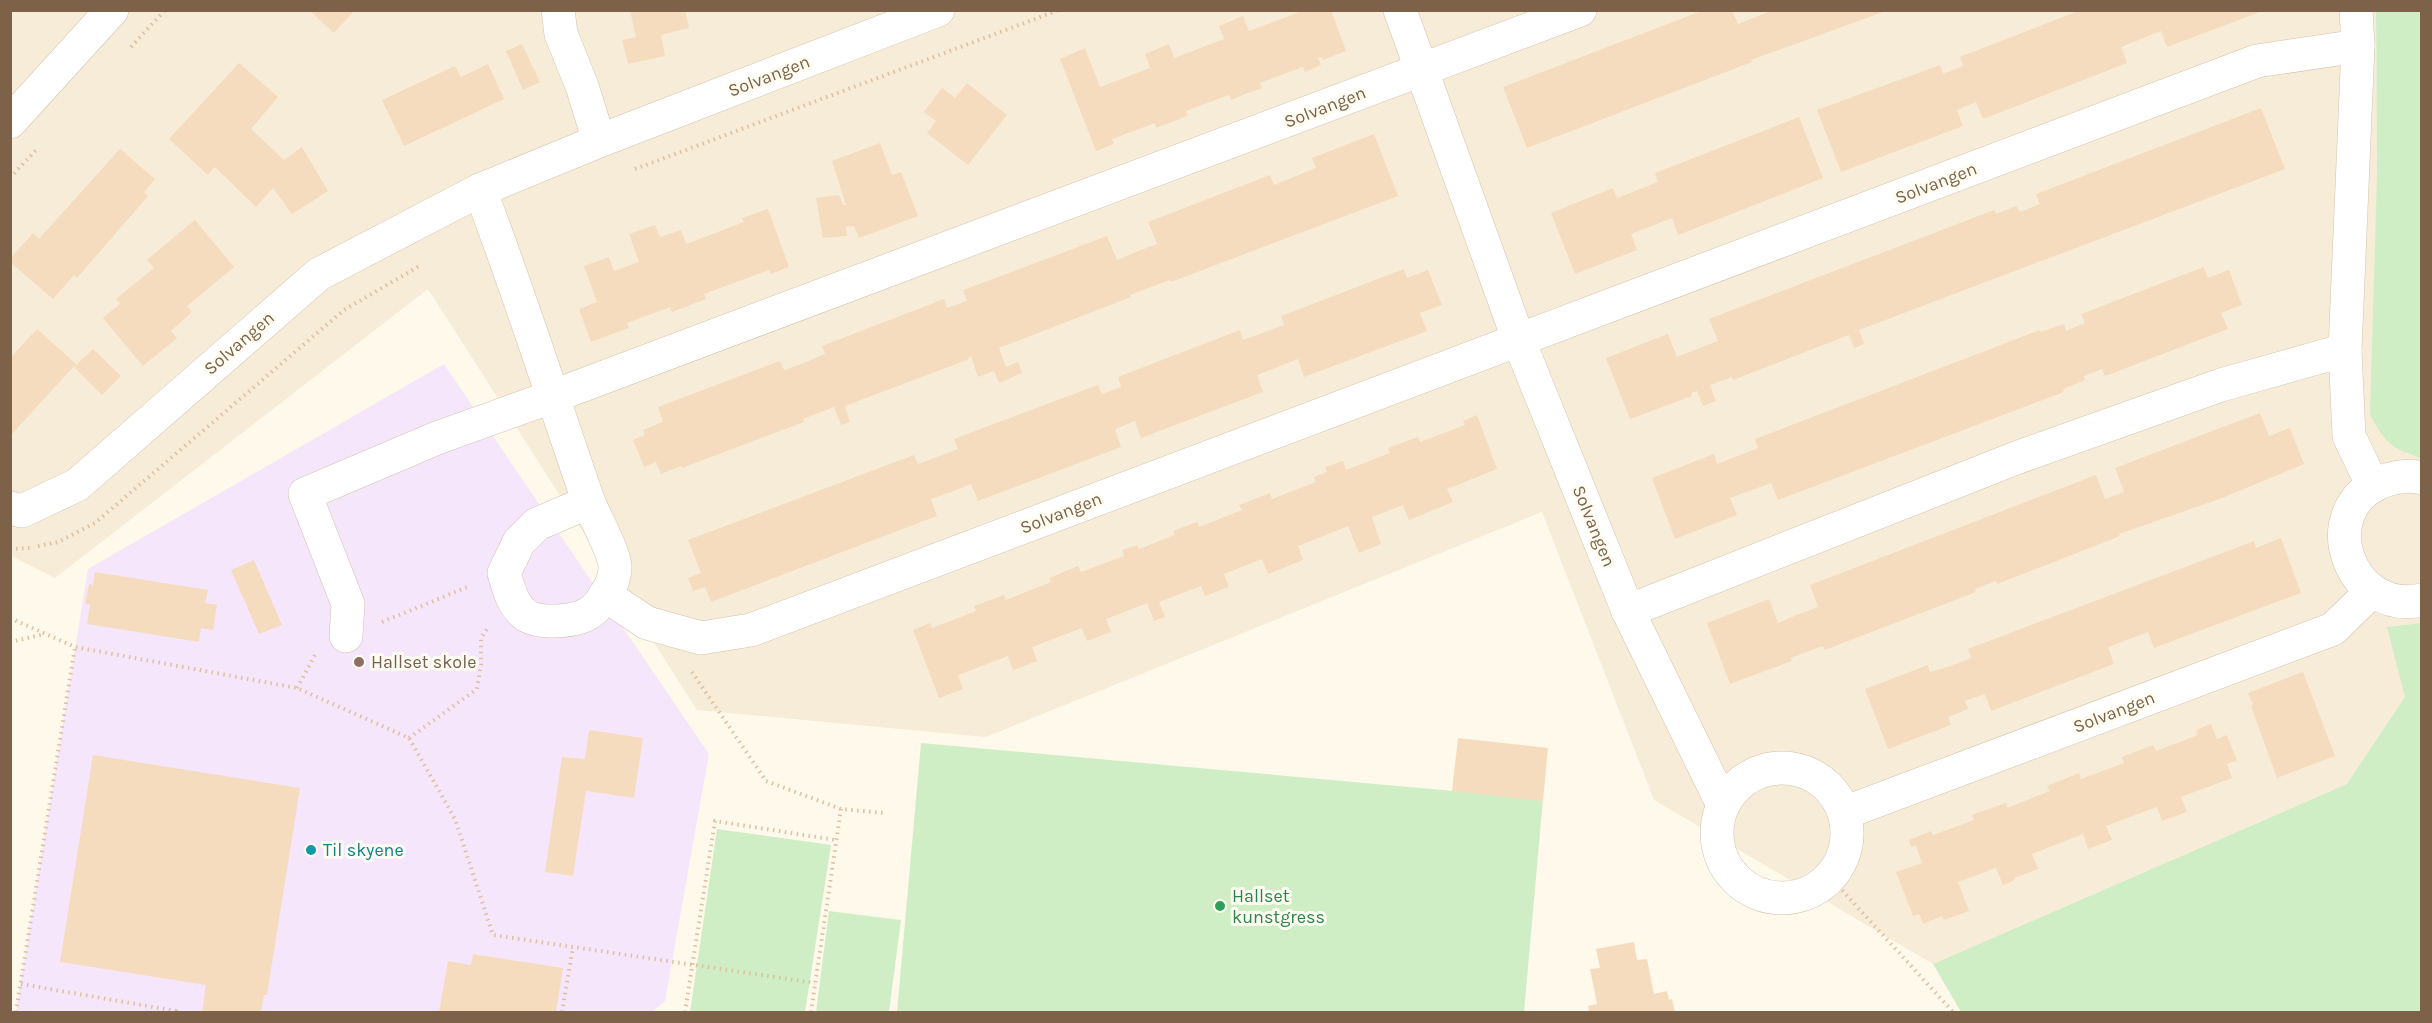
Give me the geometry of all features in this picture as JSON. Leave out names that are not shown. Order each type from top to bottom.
[{"type":"street","points":[[10,122],[112,10]]},
{"type":"street","name":"Solvangen","points":[[10,508],[22,511],[77,485],[319,274],[480,190],[599,141],[938,10]]},
{"type":"street","name":"Solvangen","points":[[1400,10],[1519,341],[1628,611],[1723,805]]},
{"type":"street","name":"Solvangen","points":[[346,636],[348,604],[305,494],[437,438],[1580,10]]},
{"type":"street","points":[[2356,10],[2358,46],[2345,350],[2349,436],[2373,486]]},
{"type":"street","points":[[554,18],[582,86],[599,141]]},
{"type":"street","name":"Solvangen","points":[[605,595],[647,623],[701,638],[751,630],[2257,61],[2358,46]]},
{"type":"street","points":[[480,190],[554,396],[589,502],[615,564],[614,580],[605,595],[588,614],[556,622],[527,616],[507,584],[519,542],[537,524],[589,502]]},
{"type":"street","points":[[1628,611],[2016,458],[2221,385],[2345,350]]},
{"type":"street","points":[[2421,478],[2413,476],[2392,478],[2373,486],[2358,500],[2348,518],[2344,538],[2347,558],[2357,577],[2372,591],[2391,600],[2412,602],[2421,600]]},
{"type":"street","name":"Solvangen","points":[[1844,813],[2333,629],[2372,591]]},
{"type":"street","points":[[1789,768],[1809,774],[1825,785],[1844,813],[1846,840],[1841,860],[1830,877],[1813,890],[1794,897],[1773,898],[1754,892],[1737,881],[1724,864],[1718,845],[1717,824],[1723,805],[1735,788],[1750,776],[1769,769],[1789,768]]},
{"type":"path","points":[[297,688],[320,646],[507,584]]},
{"type":"path","points":[[409,738],[477,689],[481,664],[481,638],[507,584]]},
{"type":"path","points":[[10,618],[75,647],[297,688],[409,738],[455,819],[493,935],[815,983]]},
{"type":"path","points":[[662,627],[766,781],[841,808],[884,813]]},
{"type":"path","points":[[10,642],[46,634]]},
{"type":"path","points":[[16,1012],[75,647]]},
{"type":"path","points":[[811,1012],[841,808]]},
{"type":"path","points":[[685,1012],[715,821],[836,840]]},
{"type":"path","points":[[1830,877],[1953,1012]]},
{"type":"path","points":[[562,1012],[573,947]]},
{"type":"path","points":[[21,984],[176,1012]]},
{"type":"shaded area","points":[[10,11],[2376,11],[2377,175],[2407,454],[2422,458],[2421,623],[2387,627],[2406,697],[2347,784],[1933,964],[1654,800],[1542,512],[986,737],[697,710],[428,289],[55,578],[11,556]]},
{"type":"shaded area","name":"Hallset skole","points":[[444,364],[709,754],[665,1001],[652,1012],[16,1012],[88,569]]},
{"type":"green space","points":[[2376,11],[2421,11],[2421,458],[2402,451],[2390,443],[2370,415],[2377,175]]},
{"type":"green space","points":[[2421,623],[2421,1012],[1961,1012],[1933,964],[2347,784],[2405,697],[2387,627]]},
{"type":"green space","name":"Hallset kunstgress","points":[[921,743],[1543,799],[1524,1012],[897,1012]]},
{"type":"green space","points":[[717,829],[831,845],[805,1012],[690,1012]]},
{"type":"green space","points":[[829,911],[901,920],[889,1012],[816,1012]]},
{"type":"building","points":[[309,10],[355,10],[334,33]]},
{"type":"building","points":[[630,10],[685,10],[689,28],[661,35],[665,56],[628,64],[622,40],[636,37]]},
{"type":"building","points":[[1305,10],[1331,10],[1346,51],[1323,60],[1322,57],[1318,58],[1321,65],[1305,72],[1303,67],[1260,83],[1262,88],[1231,100],[1229,95],[1186,111],[1188,116],[1156,128],[1155,123],[1112,139],[1114,144],[1096,151],[1060,59],[1085,48],[1100,87],[1150,68],[1145,54],[1169,44],[1174,58],[1224,39],[1219,26],[1243,16],[1249,31]]},
{"type":"building","points":[[1704,10],[1732,10],[1738,24],[1773,10],[1886,11],[1751,60],[1752,62],[1527,148],[1503,87]]},
{"type":"building","points":[[2081,10],[2263,11],[2167,47],[2161,31],[2121,47],[2127,63],[1983,119],[1976,102],[1957,110],[1963,126],[1841,172],[1817,110],[1940,65],[1943,74],[1963,66],[1960,57]]},
{"type":"building","points":[[522,44],[540,82],[523,90],[506,51]]},
{"type":"building","points":[[239,63],[278,97],[251,129],[284,160],[302,147],[328,191],[292,214],[273,188],[256,207],[215,167],[208,175],[169,139]]},
{"type":"building","points":[[488,64],[504,99],[404,146],[382,100],[455,66],[461,77]]},
{"type":"building","points":[[967,83],[1007,115],[968,165],[927,133],[936,121],[924,112],[942,88],[955,98]]},
{"type":"building","points":[[2261,108],[2285,169],[1859,330],[1864,344],[1854,348],[1849,335],[1733,380],[1732,377],[1710,385],[1716,401],[1703,406],[1697,391],[1691,393],[1692,396],[1630,419],[1606,358],[1668,334],[1677,357],[1718,341],[1709,319],[1994,210],[1996,214],[2016,206],[2020,212],[2040,204],[2036,194]]},
{"type":"building","points":[[1799,117],[1823,178],[1678,235],[1672,218],[1631,234],[1637,250],[1575,274],[1551,213],[1613,188],[1617,198],[1658,182],[1655,173]]},
{"type":"building","points":[[1374,134],[1398,196],[1171,282],[1170,280],[1130,295],[1131,297],[999,348],[1006,367],[1018,362],[1022,373],[999,383],[994,371],[978,377],[971,356],[967,360],[845,406],[850,422],[841,425],[834,407],[803,419],[804,422],[682,468],[681,466],[661,474],[656,462],[644,467],[633,440],[645,435],[643,430],[663,422],[658,407],[780,361],[784,370],[804,363],[825,354],[822,346],[944,299],[947,308],[967,301],[963,290],[1107,236],[1117,260],[1157,244],[1148,222],[1270,175],[1274,185],[1316,168],[1312,158]]},
{"type":"building","points":[[880,143],[892,175],[901,172],[918,216],[859,238],[854,226],[846,227],[847,236],[823,238],[816,198],[839,195],[843,205],[846,205],[832,161]]},
{"type":"building","points":[[120,149],[155,179],[144,192],[148,196],[77,278],[74,275],[53,299],[10,262],[10,259],[33,233],[39,239]]},
{"type":"building","points":[[768,209],[789,267],[771,274],[769,270],[704,294],[706,299],[672,312],[670,307],[627,323],[629,328],[591,342],[579,309],[597,302],[584,266],[609,257],[614,271],[639,262],[629,234],[655,225],[660,237],[681,230],[686,244],[744,222],[742,218]]},
{"type":"building","points":[[195,220],[234,267],[187,306],[192,312],[171,331],[177,338],[143,366],[103,318],[120,304],[116,299],[154,268],[147,260]]},
{"type":"building","points":[[2204,267],[2208,278],[2229,270],[2242,305],[2221,313],[2228,329],[2105,376],[2102,369],[2084,376],[2085,380],[2063,389],[2064,392],[1778,500],[1771,483],[1730,498],[1737,515],[1675,539],[1652,478],[1714,454],[1717,464],[1738,456],[1758,448],[1755,439],[2040,330],[2040,332],[2064,324],[2066,331],[2085,323],[2081,314]]},
{"type":"building","points":[[1404,269],[1407,278],[1428,270],[1442,305],[1420,313],[1427,331],[1304,377],[1298,359],[1257,375],[1263,392],[1141,438],[1135,421],[1115,429],[1121,447],[978,501],[971,484],[931,499],[937,516],[711,602],[705,587],[693,591],[688,578],[701,573],[688,540],[914,455],[918,464],[958,449],[954,439],[1098,385],[1102,394],[1121,387],[1118,377],[1240,330],[1243,340],[1284,325],[1281,316]]},
{"type":"building","points":[[37,329],[76,364],[10,436],[10,358]]},
{"type":"building","points":[[93,349],[121,376],[102,395],[74,367]]},
{"type":"building","points":[[2260,413],[2269,436],[2290,428],[2304,464],[2222,498],[2119,534],[2120,536],[1997,584],[1996,581],[1975,589],[1976,592],[1825,650],[1823,646],[1811,650],[1791,658],[1792,661],[1730,684],[1707,623],[1769,599],[1778,623],[1818,607],[1810,585],[2096,475],[2105,499],[2124,492],[2115,468]]},
{"type":"building","points":[[1477,415],[1497,469],[1447,489],[1453,502],[1409,520],[1403,505],[1372,517],[1381,544],[1359,553],[1348,526],[1298,546],[1303,560],[1268,574],[1262,559],[1224,574],[1229,587],[1205,596],[1201,586],[1159,602],[1165,617],[1154,621],[1147,603],[1106,619],[1111,632],[1087,641],[1082,628],[1032,647],[1037,661],[1013,670],[1008,656],[958,675],[963,689],[939,698],[913,630],[930,623],[932,628],[976,611],[974,606],[1004,595],[1006,600],[1051,582],[1049,578],[1078,566],[1081,572],[1124,556],[1122,550],[1137,545],[1139,549],[1175,535],[1173,531],[1197,522],[1199,527],[1242,510],[1239,505],[1270,493],[1272,499],[1316,482],[1314,477],[1327,472],[1325,467],[1343,461],[1346,470],[1390,453],[1388,448],[1418,437],[1420,442],[1465,425],[1463,421]]},
{"type":"building","points":[[2281,538],[2301,593],[2154,648],[2148,632],[2108,647],[2114,664],[1991,711],[1985,694],[1965,701],[1968,709],[1948,717],[1951,725],[1888,749],[1865,689],[1928,665],[1930,672],[1951,666],[1971,658],[1968,649],[2254,541],[2256,548]]},
{"type":"building","points":[[254,560],[282,625],[259,634],[231,570]]},
{"type":"building","points":[[95,572],[208,590],[205,603],[217,605],[213,630],[201,628],[199,642],[87,624],[90,604],[85,604],[89,584],[93,585]]},
{"type":"building","points":[[2303,672],[2335,756],[2277,778],[2248,693]]},
{"type":"building","points":[[2211,724],[2217,739],[2227,735],[2237,761],[2227,764],[2232,778],[2181,797],[2187,812],[2162,821],[2157,807],[2106,826],[2112,840],[2088,849],[2083,834],[2032,854],[2038,869],[2003,885],[1996,868],[1958,882],[1969,911],[1944,920],[1942,916],[1923,924],[1919,914],[1913,916],[1896,872],[1922,863],[1916,846],[1911,847],[1909,840],[1931,831],[1933,835],[1974,820],[1972,815],[2006,803],[2007,808],[2050,791],[2047,786],[2079,773],[2081,779],[2124,763],[2122,757],[2153,745],[2156,751],[2198,735],[2196,730]]},
{"type":"building","points":[[589,730],[643,738],[634,798],[586,791],[573,876],[545,872],[562,757],[585,759]]},
{"type":"building","points":[[1458,738],[1548,748],[1543,801],[1452,791]]},
{"type":"building","points":[[93,755],[300,788],[267,995],[264,995],[261,1012],[202,1012],[206,985],[60,962]]},
{"type":"building","points":[[1634,942],[1637,960],[1647,959],[1654,994],[1667,991],[1669,1000],[1672,999],[1675,1012],[1589,1012],[1588,1006],[1597,1004],[1590,969],[1600,968],[1596,949]]},
{"type":"building","points":[[473,954],[563,968],[556,1012],[439,1012],[448,961],[471,965]]},
{"type":"place","name":"Hallset skole","points":[[359,662]]},
{"type":"place","name":"Til skyene","points":[[311,850]]},
{"type":"place","name":"Hallset kunstgress","points":[[1220,906]]}]
